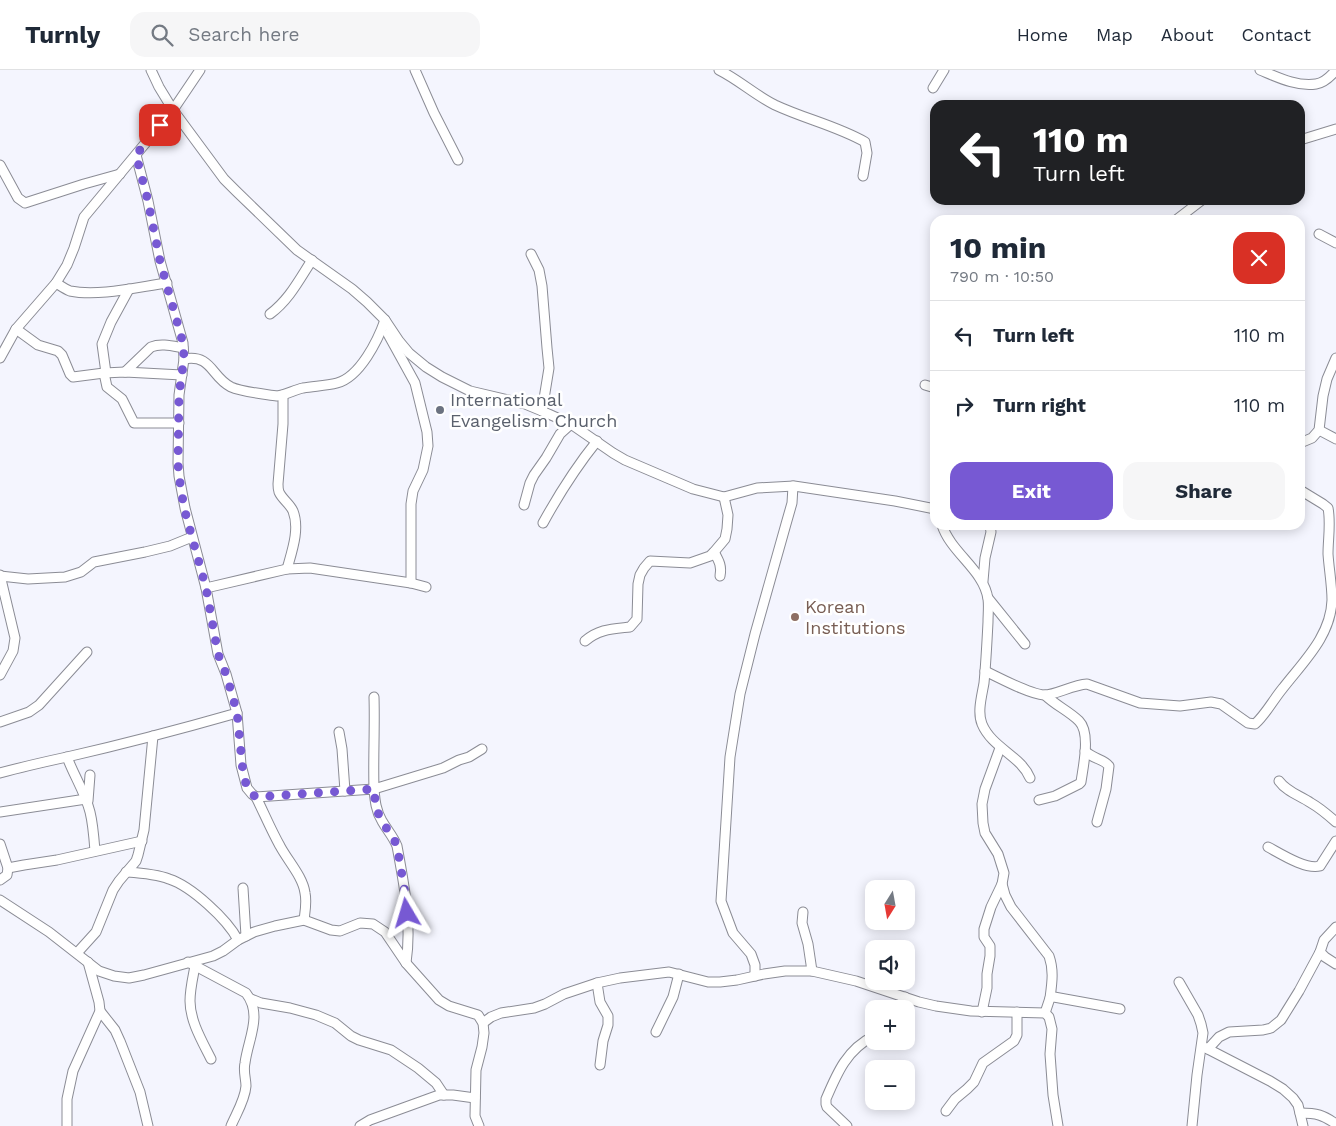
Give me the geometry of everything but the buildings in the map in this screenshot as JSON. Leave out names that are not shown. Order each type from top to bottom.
[{"type":"street","points":[[151,70],[173,110],[230,185],[297,250],[352,289],[384,322],[410,354],[442,378],[470,391],[525,404],[542,411],[571,424],[612,453],[693,489],[724,497],[757,488],[793,486],[896,501],[930,508]]},
{"type":"street","points":[[0,358],[16,329],[56,283],[71,256],[84,217],[173,110],[200,70]]},
{"type":"street","points":[[415,70],[458,160]]},
{"type":"street","points":[[719,70],[773,104],[850,134],[865,142],[867,153],[863,176]]},
{"type":"street","points":[[933,88],[944,70]]},
{"type":"street","points":[[1260,70],[1283,79],[1317,84],[1336,70]]},
{"type":"street","points":[[1305,138],[1336,129]]},
{"type":"street","points":[[136,155],[148,201],[160,261],[183,348],[184,358],[179,395],[179,476],[184,508],[206,588],[218,654],[237,712],[241,765],[247,788],[256,797],[278,844],[302,880],[306,894],[304,920]]},
{"type":"street","points":[[0,165],[18,198],[26,203],[120,174]]},
{"type":"street","points":[[1182,215],[1196,205]]},
{"type":"street","points":[[1319,234],[1336,243]]},
{"type":"street","points":[[531,254],[539,270],[542,286],[548,348],[549,368],[542,411]]},
{"type":"street","points":[[270,314],[288,298],[312,260]]},
{"type":"street","points":[[56,283],[69,291],[87,293],[166,282]]},
{"type":"street","points":[[129,288],[102,344],[107,387],[122,399],[134,424],[179,423]]},
{"type":"street","points":[[184,358],[202,359],[210,365],[224,383],[234,388],[277,396],[283,395],[300,389],[339,383],[354,373],[376,342],[384,322]]},
{"type":"street","points":[[384,322],[415,383],[427,432],[428,446],[423,470],[413,490],[411,504],[412,583]]},
{"type":"street","points":[[16,329],[38,345],[58,351],[73,377],[125,372],[182,375]]},
{"type":"street","points":[[125,372],[155,345],[183,348]]},
{"type":"street","points":[[1305,441],[1312,438],[1319,430],[1327,379],[1336,358]]},
{"type":"street","points":[[925,385],[930,386]]},
{"type":"street","points":[[283,395],[283,424],[278,484],[279,492],[293,510],[296,525],[293,548],[287,569]]},
{"type":"street","points":[[524,505],[534,475],[560,434],[571,424]]},
{"type":"street","points":[[1319,430],[1336,440]]},
{"type":"street","points":[[543,523],[563,487],[597,441]]},
{"type":"street","points":[[756,976],[751,954],[733,933],[721,901],[730,757],[742,685],[754,634],[792,503],[793,486]]},
{"type":"street","points":[[1045,695],[1078,684],[1087,684],[1140,703],[1180,706],[1211,702],[1221,704],[1248,723],[1254,724],[1264,716],[1282,688],[1313,651],[1322,637],[1330,616],[1332,600],[1328,554],[1328,508],[1305,493]]},
{"type":"street","points":[[585,640],[594,633],[630,627],[637,618],[640,575],[650,561],[690,562],[710,556],[714,552],[724,539],[727,529],[728,515],[724,497]]},
{"type":"street","points":[[944,530],[951,544],[982,581],[988,598],[1025,644]]},
{"type":"street","points":[[982,581],[991,530]]},
{"type":"street","points":[[0,675],[13,651],[15,638],[0,576],[28,579],[65,576],[81,572],[94,562],[170,546],[192,537]]},
{"type":"street","points":[[714,552],[722,569],[720,576]]},
{"type":"street","points":[[206,588],[287,569],[317,569],[412,583],[426,587]]},
{"type":"street","points":[[988,598],[988,638],[980,714],[982,724],[1000,748],[1018,762],[1028,772],[1030,778]]},
{"type":"street","points":[[0,722],[29,712],[38,705],[87,652]]},
{"type":"street","points":[[985,671],[1021,688],[1045,695],[1081,723],[1085,751],[1081,782],[1055,796],[1039,800]]},
{"type":"street","points":[[374,697],[375,805],[382,822],[394,838],[398,852],[406,899],[408,928],[406,963]]},
{"type":"street","points":[[0,773],[153,736],[237,712]]},
{"type":"street","points":[[339,732],[345,791]]},
{"type":"street","points":[[78,953],[96,932],[113,890],[136,861],[142,841],[153,736]]},
{"type":"street","points":[[982,1012],[987,988],[990,946],[984,936],[984,928],[990,907],[1002,884],[1004,873],[998,854],[985,833],[982,804],[1000,748]]},
{"type":"street","points":[[256,797],[374,789],[443,768],[482,749]]},
{"type":"street","points":[[1085,751],[1094,758],[1106,761],[1109,766],[1106,789],[1096,822]]},
{"type":"street","points":[[67,757],[90,811],[95,851]]},
{"type":"street","points":[[86,801],[89,793],[90,775]]},
{"type":"street","points":[[1278,781],[1288,791],[1312,803],[1336,822]]},
{"type":"street","points":[[0,812],[86,801]]},
{"type":"street","points":[[8,868],[57,860],[142,841]]},
{"type":"street","points":[[1268,847],[1293,860],[1317,867],[1320,866],[1336,841]]},
{"type":"street","points":[[0,844],[8,868],[7,875],[0,880]]},
{"type":"street","points":[[126,872],[160,877],[179,883],[214,911],[242,938]]},
{"type":"street","points":[[1002,884],[1010,907],[1051,961],[1053,977],[1050,998],[1045,1013]]},
{"type":"street","points":[[242,938],[243,888]]},
{"type":"street","points":[[0,900],[49,932],[100,970],[114,976],[129,978],[192,964],[213,956],[242,938],[275,926],[304,920],[331,930],[340,931],[360,923],[373,924],[385,932],[406,963],[439,1000],[449,1006],[478,1015],[483,1023],[482,1048],[476,1070],[475,1116],[479,1126]]},
{"type":"street","points":[[803,912],[802,923],[812,970]]},
{"type":"street","points":[[1204,1048],[1229,1032],[1263,1030],[1271,1028],[1280,1020],[1299,991],[1320,952],[1324,940],[1336,927]]},
{"type":"street","points":[[1320,952],[1336,964]]},
{"type":"street","points":[[66,1125],[67,1099],[73,1071],[100,1011],[88,961]]},
{"type":"street","points":[[192,964],[241,989],[251,998],[261,1003],[316,1015],[335,1023],[350,1036],[391,1050],[436,1083],[444,1095]]},
{"type":"street","points":[[192,964],[191,1012],[211,1059]]},
{"type":"street","points":[[483,1023],[501,1013],[545,1004],[564,994],[597,983],[620,978],[669,972],[708,982],[812,970],[856,981],[936,1006],[982,1012],[1045,1013],[1049,1017],[1052,1029],[1050,1054],[1053,1095],[1058,1126]]},
{"type":"street","points":[[656,1032],[673,997],[680,974]]},
{"type":"street","points":[[1179,982],[1198,1015],[1203,1033],[1204,1048],[1192,1126]]},
{"type":"street","points":[[597,983],[600,1002],[608,1016],[600,1065]]},
{"type":"street","points":[[231,1126],[245,1091],[244,1064],[254,1017],[251,998]]},
{"type":"street","points":[[1050,998],[1067,999],[1120,1010]]},
{"type":"street","points":[[100,1011],[115,1030],[120,1041],[140,1092],[148,1126]]},
{"type":"street","points":[[946,1110],[974,1082],[983,1063],[1014,1041],[1017,1035],[1017,1012]]},
{"type":"street","points":[[847,1126],[827,1107],[826,1099],[838,1070],[865,1041]]},
{"type":"street","points":[[1204,1048],[1283,1089],[1298,1105],[1303,1126]]},
{"type":"street","points":[[360,1126],[439,1096],[452,1095],[475,1098]]},
{"type":"street","points":[[1300,1113],[1314,1113],[1325,1116],[1336,1124]]},
{"type":"place","name":"International Evangelism Church","points":[[440,410]]},
{"type":"place","name":"Korean Institutions","points":[[795,617]]},
{"type":"route","points":[[160,125],[136,155],[148,201],[160,261],[183,343],[184,358],[179,395],[179,476],[184,508],[206,588],[218,654],[237,712],[241,765],[247,788],[256,797],[374,789],[375,805],[379,816],[394,838],[397,846],[407,913]]}]
